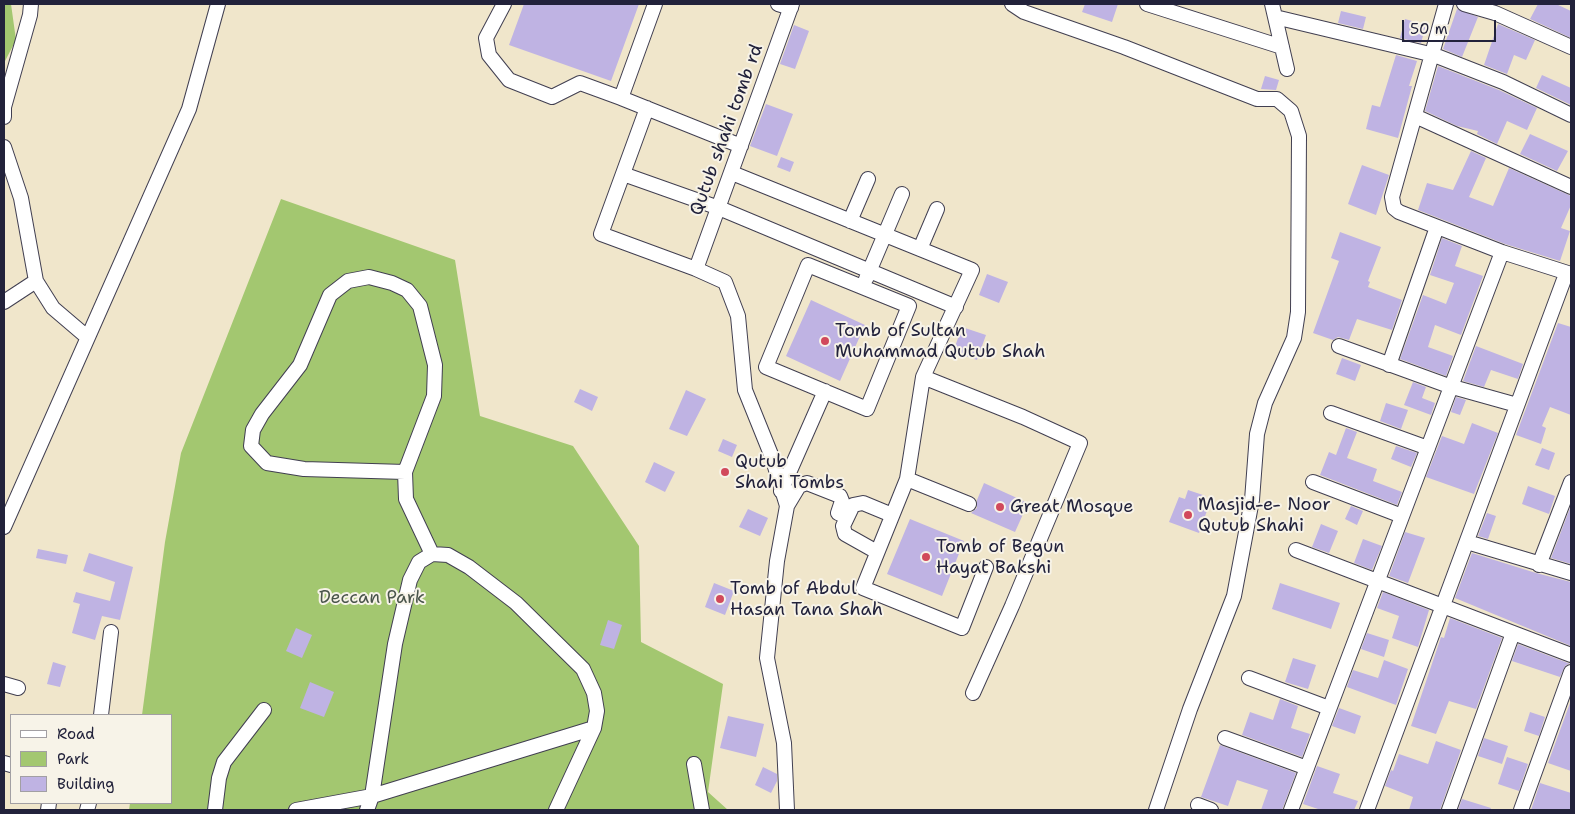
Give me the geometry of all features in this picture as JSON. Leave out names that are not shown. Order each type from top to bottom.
[{"type":"street","points":[[4,118],[7,83],[30,9],[42,4]]},
{"type":"street","points":[[4,527],[189,109],[218,4]]},
{"type":"street","points":[[504,4],[486,38],[489,54],[509,80],[552,97],[580,83],[741,146]]},
{"type":"street","points":[[622,98],[655,4]]},
{"type":"street","points":[[1012,4],[1024,12],[1124,47],[1257,98],[1277,99],[1291,111],[1299,136],[1298,312],[1294,338],[1265,403],[1257,434],[1252,500],[1234,596],[1190,709],[1156,810]]},
{"type":"street","points":[[1147,4],[1282,47]]},
{"type":"street","points":[[1367,810],[1517,405],[1569,274],[1502,252],[1399,212],[1392,203],[1392,197],[1434,55],[1446,4]]},
{"type":"street","points":[[1464,4],[1495,13],[1571,47]]},
{"type":"street","name":"Qutub shahi tomb rd","points":[[696,269],[732,173],[787,5]]},
{"type":"street","points":[[1287,69],[1274,10],[1434,55],[1503,82],[1571,115]]},
{"type":"street","points":[[647,108],[601,234],[696,269],[725,282],[738,316],[745,390],[772,457],[786,506]]},
{"type":"street","points":[[1415,116],[1571,187]]},
{"type":"street","points":[[4,147],[21,198],[36,282],[53,308],[87,337]]},
{"type":"street","points":[[732,173],[972,270],[923,377],[907,479],[863,588],[962,628],[986,567]]},
{"type":"street","points":[[623,174],[719,208],[956,307]]},
{"type":"street","points":[[850,221],[868,179]]},
{"type":"street","points":[[863,287],[902,194]]},
{"type":"street","points":[[920,249],[937,209]]},
{"type":"street","points":[[1390,365],[1437,227]]},
{"type":"street","points":[[1292,810],[1328,708],[1428,448],[1449,386],[1502,252]]},
{"type":"street","points":[[808,264],[909,306],[867,409],[824,391],[766,367],[808,264]]},
{"type":"street","points":[[406,472],[304,469],[267,463],[251,446],[253,430],[262,414],[300,365],[330,295],[348,281],[369,277],[392,283],[407,290],[420,306],[435,366],[434,396],[406,472],[406,499],[432,554]]},
{"type":"street","points":[[4,302],[36,282]]},
{"type":"street","points":[[1339,346],[1449,386],[1517,405]]},
{"type":"street","points":[[923,377],[1080,442],[1012,606],[973,693]]},
{"type":"street","points":[[781,491],[824,391]]},
{"type":"street","points":[[1331,413],[1428,448]]},
{"type":"street","points":[[907,479],[969,504]]},
{"type":"street","points":[[1313,482],[1402,516]]},
{"type":"street","points":[[1539,564],[1568,502],[1571,482]]},
{"type":"street","points":[[787,810],[784,743],[767,658],[777,561],[786,506],[799,486],[807,483],[840,496],[842,501],[838,513],[847,517]]},
{"type":"street","points":[[877,552],[845,534],[843,526],[853,505],[863,503],[892,515]]},
{"type":"street","points":[[1467,542],[1571,573]]},
{"type":"street","points":[[1296,550],[1378,579],[1442,606],[1571,655]]},
{"type":"street","points":[[366,810],[372,796],[395,644],[410,580],[419,562],[432,554],[448,555],[469,566],[516,603],[583,669],[594,693],[597,711],[594,728],[556,810]]},
{"type":"street","points":[[101,714],[111,632]]},
{"type":"street","points":[[1449,810],[1513,633]]},
{"type":"street","points":[[1521,810],[1571,672]]},
{"type":"street","points":[[1249,678],[1328,708]]},
{"type":"street","points":[[4,684],[18,688]]},
{"type":"street","points":[[215,810],[219,778],[224,762],[264,710]]},
{"type":"street","points":[[296,810],[372,796],[594,728]]},
{"type":"street","points":[[1225,738],[1307,768]]},
{"type":"street","points":[[694,764],[702,810]]},
{"type":"street","points":[[1198,805],[1211,810]]},
{"type":"green space","points":[[4,4],[11,4],[16,40],[4,63]]},
{"type":"green space","name":"Deccan Park","points":[[281,199],[455,260],[480,416],[573,446],[639,546],[641,642],[723,684],[708,792],[728,810],[129,810],[130,804],[172,804],[172,714],[142,714],[165,542],[181,453]]},
{"type":"building","points":[[524,4],[639,4],[611,81],[509,45]]},
{"type":"building","points":[[1085,4],[1118,4],[1112,22],[1082,12]]},
{"type":"building","points":[[1538,4],[1556,4],[1571,11],[1571,38],[1530,19]]},
{"type":"building","points":[[1457,9],[1478,17],[1462,57],[1443,49]]},
{"type":"building","points":[[1341,11],[1366,17],[1363,29],[1338,23]]},
{"type":"building","points":[[1405,19],[1426,25],[1421,43],[1400,38]]},
{"type":"building","points":[[1498,24],[1535,40],[1526,60],[1514,55],[1507,74],[1484,65]]},
{"type":"building","points":[[794,25],[809,31],[795,69],[780,64]]},
{"type":"building","points":[[1396,55],[1417,61],[1409,86],[1412,86],[1398,138],[1366,129],[1372,105],[1380,107]]},
{"type":"building","points":[[1438,66],[1499,90],[1537,108],[1527,130],[1507,121],[1497,144],[1477,134],[1478,131],[1457,126],[1425,111]]},
{"type":"building","points":[[1542,75],[1571,88],[1571,105],[1536,88]]},
{"type":"building","points":[[1265,76],[1279,80],[1276,90],[1261,89]]},
{"type":"building","points":[[766,104],[793,114],[777,156],[750,146]]},
{"type":"building","points":[[1530,134],[1568,151],[1557,171],[1520,154]]},
{"type":"building","points":[[1471,151],[1486,158],[1469,197],[1493,206],[1509,168],[1571,196],[1571,205],[1561,228],[1570,231],[1560,261],[1505,244],[1418,210],[1427,183],[1453,190]]},
{"type":"building","points":[[781,157],[794,162],[790,172],[777,167]]},
{"type":"building","points":[[1362,165],[1389,175],[1376,215],[1348,204]]},
{"type":"building","points":[[1340,232],[1381,247],[1368,281],[1370,282],[1368,287],[1402,300],[1392,330],[1357,319],[1349,340],[1338,337],[1333,340],[1313,333],[1339,261],[1331,258]]},
{"type":"building","points":[[1442,238],[1462,246],[1455,266],[1483,276],[1461,335],[1435,325],[1428,347],[1453,356],[1446,376],[1400,359],[1423,295],[1446,304],[1454,283],[1430,275]]},
{"type":"building","points":[[987,274],[1008,282],[999,303],[979,295]]},
{"type":"building","name":"Tomb of Sultan Muhammad Qutub Shah","points":[[811,300],[865,325],[840,381],[786,356]]},
{"type":"building","points":[[1558,323],[1571,327],[1571,415],[1550,407],[1542,426],[1546,428],[1541,444],[1516,435]]},
{"type":"building","points":[[962,327],[986,335],[977,360],[953,352]]},
{"type":"building","points":[[1476,346],[1523,364],[1518,379],[1491,370],[1484,387],[1463,381]]},
{"type":"building","points":[[1342,358],[1361,365],[1355,381],[1336,374]]},
{"type":"building","points":[[1413,382],[1426,387],[1422,398],[1435,403],[1431,415],[1404,405]]},
{"type":"building","points":[[580,389],[598,397],[592,411],[574,402]]},
{"type":"building","points":[[686,390],[706,399],[687,436],[669,429]]},
{"type":"building","points":[[1456,397],[1466,400],[1460,415],[1451,412]]},
{"type":"building","points":[[1386,403],[1408,410],[1401,429],[1380,421]]},
{"type":"building","points":[[1472,423],[1498,433],[1474,494],[1426,477],[1442,436],[1464,444]]},
{"type":"building","points":[[1346,428],[1357,432],[1347,458],[1377,469],[1373,481],[1402,492],[1397,505],[1320,475],[1329,452],[1336,455]]},
{"type":"building","points":[[723,439],[737,445],[732,457],[718,451]]},
{"type":"building","points":[[1396,446],[1417,453],[1411,467],[1391,459]]},
{"type":"building","points":[[1542,448],[1555,453],[1549,470],[1535,465]]},
{"type":"building","points":[[654,462],[675,472],[665,492],[645,482]]},
{"type":"building","name":"Great Mosque","points":[[984,483],[1028,503],[1015,532],[971,513],[977,508],[977,500]]},
{"type":"building","points":[[1528,486],[1555,496],[1549,514],[1522,504]]},
{"type":"building","name":"Masjid-e- Noor Qutub Shahi","points":[[1188,490],[1206,496],[1203,506],[1208,508],[1199,533],[1169,522],[1179,497],[1185,499]]},
{"type":"building","points":[[1351,506],[1363,511],[1357,525],[1345,519]]},
{"type":"building","points":[[748,509],[768,518],[760,536],[739,527]]},
{"type":"building","points":[[1571,509],[1571,564],[1551,558]]},
{"type":"building","points":[[1487,513],[1496,516],[1488,539],[1478,536]]},
{"type":"building","name":"Tomb of Begun Hayat Bakshi","points":[[910,519],[964,541],[942,596],[887,574]]},
{"type":"building","points":[[1321,524],[1338,531],[1329,553],[1312,547]]},
{"type":"building","points":[[1405,532],[1425,538],[1408,583],[1389,576]]},
{"type":"building","points":[[1363,539],[1382,546],[1372,570],[1354,563]]},
{"type":"building","points":[[38,549],[68,555],[66,564],[36,558]]},
{"type":"building","points":[[89,553],[133,567],[120,620],[102,616],[95,640],[72,633],[80,604],[73,602],[76,592],[110,601],[115,582],[83,571]]},
{"type":"building","points":[[1472,553],[1571,582],[1571,646],[1455,598]]},
{"type":"building","name":"Tomb of Abdul Hasan Tana Shah","points":[[714,583],[734,591],[725,615],[705,607]]},
{"type":"building","points":[[1280,583],[1340,603],[1331,629],[1272,609]]},
{"type":"building","points":[[1383,592],[1429,610],[1418,647],[1392,638],[1399,616],[1377,608]]},
{"type":"building","points":[[1450,618],[1502,638],[1476,709],[1449,701],[1436,734],[1411,726],[1441,637],[1444,638]]},
{"type":"building","points":[[608,620],[622,625],[614,649],[600,645]]},
{"type":"building","points":[[296,628],[312,635],[302,658],[286,651]]},
{"type":"building","points":[[1367,633],[1389,640],[1384,657],[1361,649]]},
{"type":"building","points":[[1518,644],[1570,663],[1565,666],[1560,677],[1512,661]]},
{"type":"building","points":[[1293,658],[1316,665],[1308,689],[1285,682]]},
{"type":"building","points":[[1384,660],[1408,669],[1396,705],[1347,687],[1353,670],[1378,678]]},
{"type":"building","points":[[53,662],[66,666],[60,687],[47,684]]},
{"type":"building","points":[[310,682],[334,692],[324,717],[300,708]]},
{"type":"building","points":[[1280,699],[1298,706],[1291,728],[1310,734],[1302,757],[1242,735],[1250,712],[1273,720]]},
{"type":"building","points":[[1571,704],[1571,771],[1548,763]]},
{"type":"building","points":[[1339,708],[1361,716],[1355,734],[1332,726]]},
{"type":"building","points":[[1530,712],[1545,717],[1539,736],[1524,731]]},
{"type":"building","points":[[728,716],[764,724],[756,757],[720,748]]},
{"type":"building","points":[[1484,738],[1508,746],[1502,764],[1478,756]]},
{"type":"building","points":[[1436,741],[1461,750],[1440,810],[1409,810],[1413,797],[1385,786],[1391,770],[1393,771],[1399,754],[1428,764]]},
{"type":"building","points":[[1220,745],[1296,773],[1282,810],[1261,810],[1268,790],[1237,780],[1228,806],[1201,797]]},
{"type":"building","points":[[1507,757],[1528,764],[1519,791],[1498,784]]},
{"type":"building","points":[[1317,766],[1340,774],[1333,793],[1358,801],[1354,810],[1321,810],[1303,804]]},
{"type":"building","points":[[763,767],[777,774],[777,781],[771,793],[755,785]]},
{"type":"building","points":[[1540,783],[1571,793],[1571,810],[1531,810]]},
{"type":"building","points":[[1462,799],[1491,808],[1490,810],[1458,810]]},
{"type":"place","name":"Tomb of Sultan Muhammad Qutub Shah","points":[[825,341]]},
{"type":"place","name":"Qutub Shahi Tombs","points":[[725,472]]},
{"type":"place","name":"Great Mosque","points":[[1000,507]]},
{"type":"place","name":"Masjid-e- Noor Qutub Shahi","points":[[1188,515]]},
{"type":"place","name":"Tomb of Begun Hayat Bakshi","points":[[926,557]]},
{"type":"place","name":"Tomb of Abdul Hasan Tana Shah","points":[[720,599]]}]
